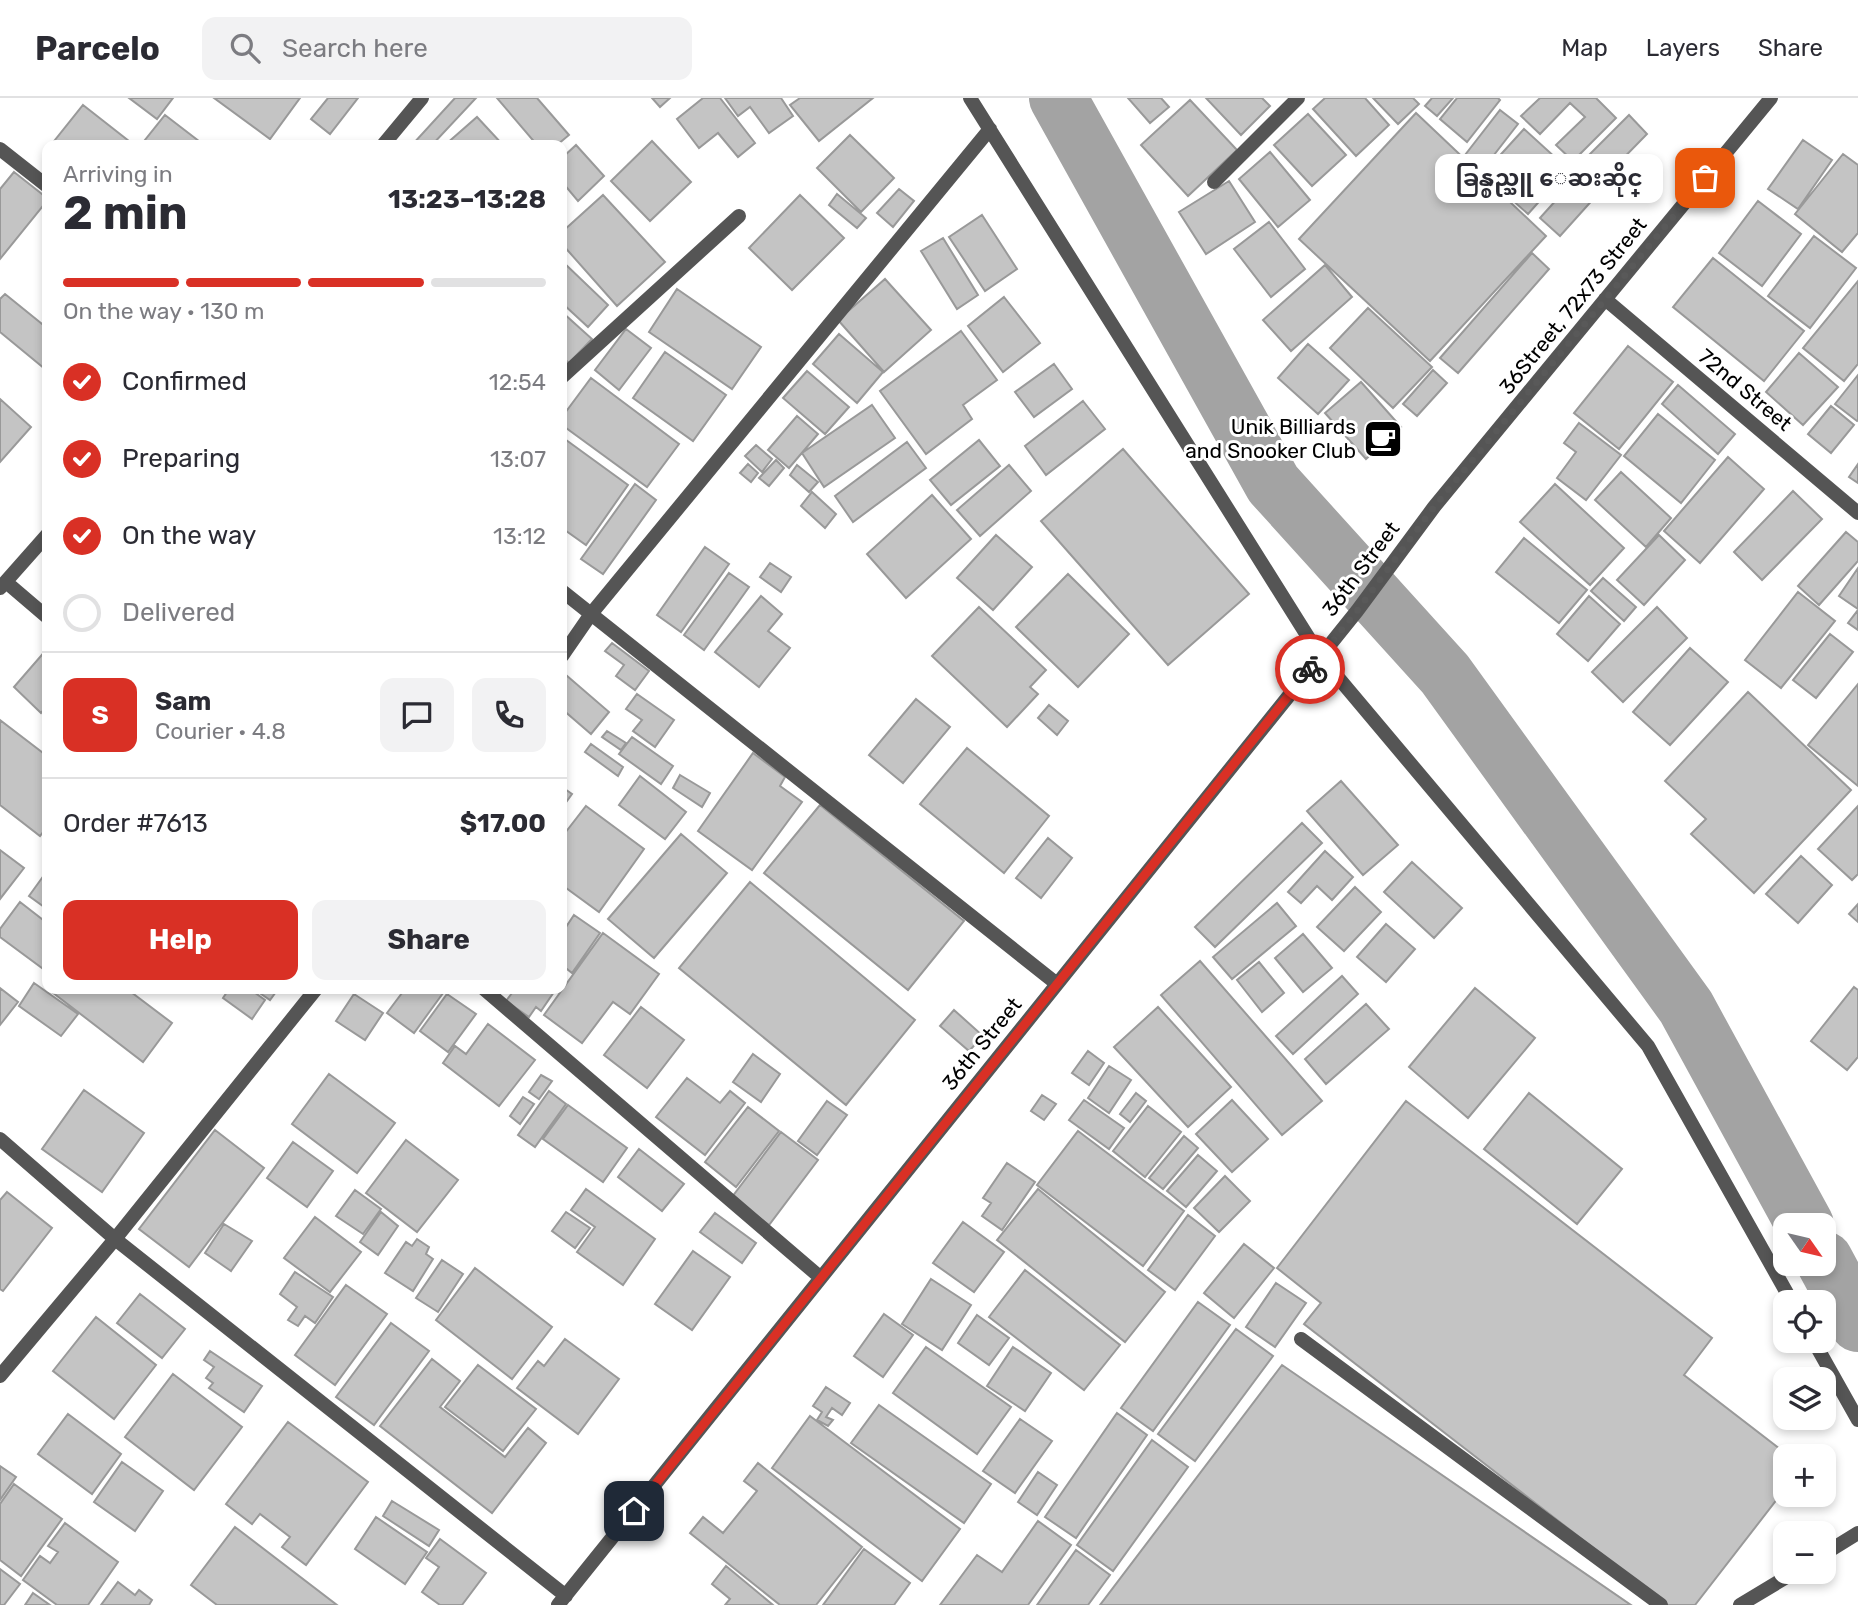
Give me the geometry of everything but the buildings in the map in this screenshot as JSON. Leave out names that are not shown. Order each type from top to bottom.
[{"type":"street","points":[[387,140],[422,98]]},
{"type":"street","points":[[970,98],[1320,656],[1648,1046],[1785,1290]]},
{"type":"street","points":[[1214,182],[1298,98]]},
{"type":"street","name":"36Street, 72x73 Street","points":[[1434,507],[1771,98]]},
{"type":"street","points":[[567,649],[591,614],[990,129]]},
{"type":"street","points":[[0,149],[42,182]]},
{"type":"street","points":[[567,372],[739,216]]},
{"type":"street","name":"72nd Street","points":[[1605,299],[1858,513]]},
{"type":"street","name":"36th Street","points":[[562,1600],[1357,611],[1434,507]]},
{"type":"street","points":[[42,541],[3,585],[42,613]]},
{"type":"street","points":[[567,594],[1057,984]]},
{"type":"street","points":[[0,1376],[115,1239],[312,994]]},
{"type":"street","points":[[490,994],[821,1278]]},
{"type":"street","points":[[0,1139],[115,1239],[562,1600]]},
{"type":"street","points":[[1301,1339],[1661,1605]]},
{"type":"street","points":[[1820,1353],[1858,1420]]},
{"type":"street","points":[[1836,1547],[1858,1533]]},
{"type":"street","points":[[1740,1605],[1775,1584]]},
{"type":"waterway","points":[[1058,98],[1273,484],[1445,674],[1686,1007],[1798,1213]]},
{"type":"waterway","points":[[1833,1276],[1858,1323]]},
{"type":"way so far","points":[[1310,669],[1434,507],[1705,178]]},
{"type":"place","name":"ခြန္စည္သူ ေဆးဆိုင္","points":[[1705,178]]},
{"type":"place","name":"Unik Billiards and Snooker Club","points":[[1383,439]]},
{"type":"route","points":[[634,1511],[1310,669]]}]
